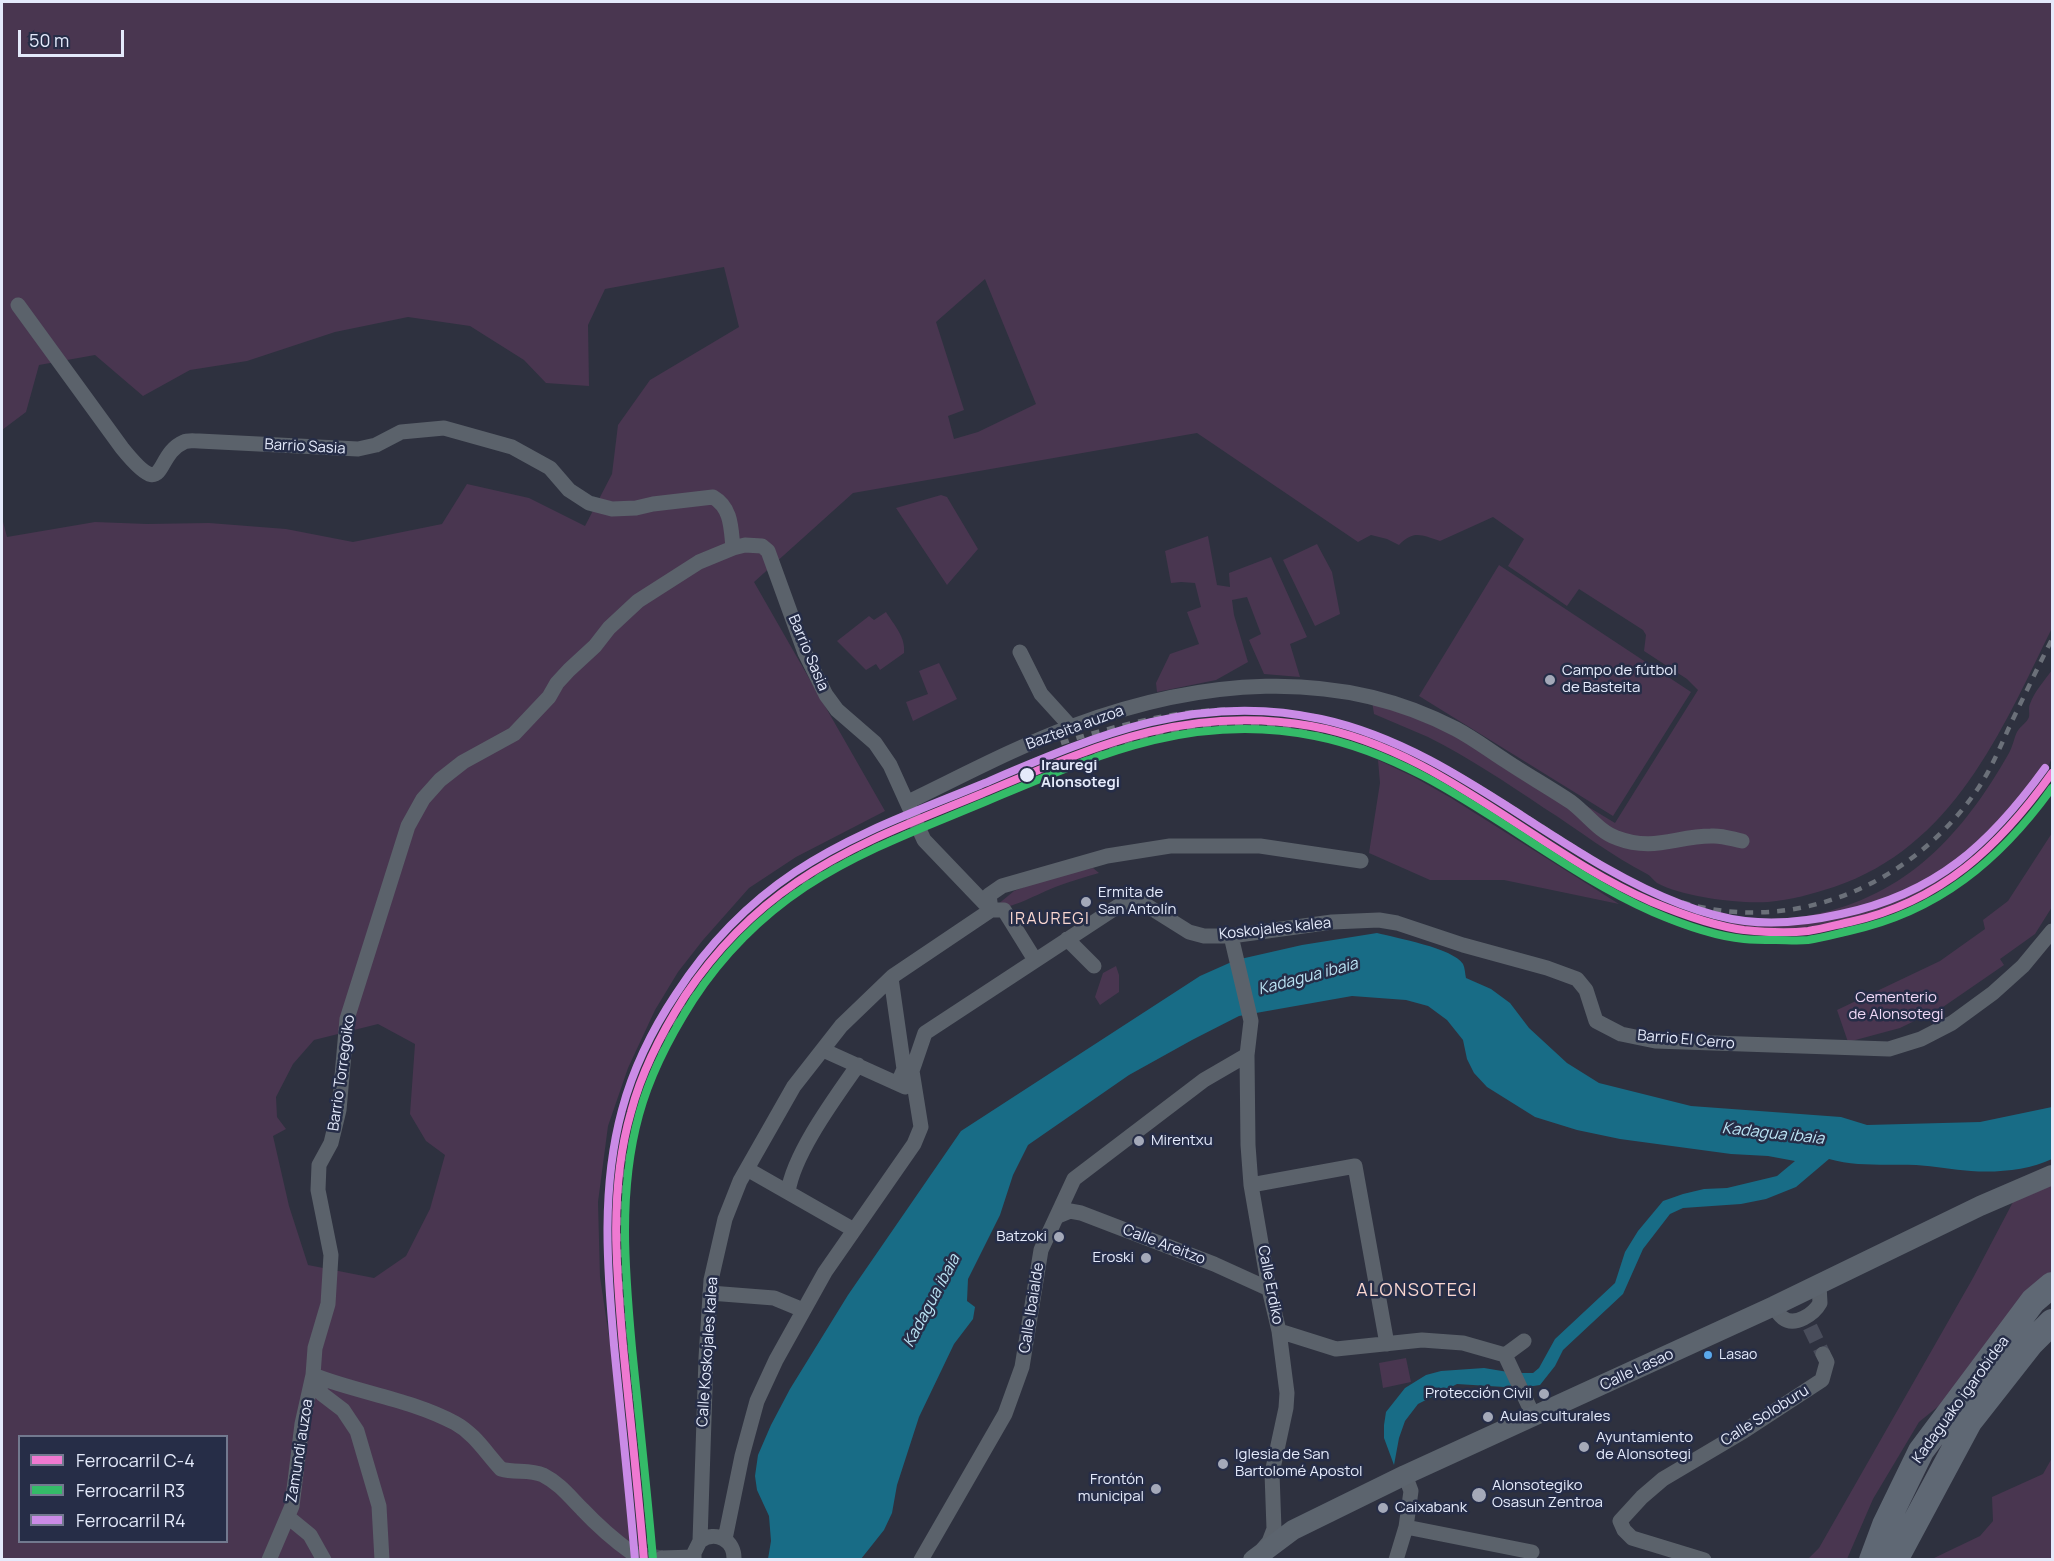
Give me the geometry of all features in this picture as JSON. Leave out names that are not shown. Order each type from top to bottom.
[{"type":"highway","name":"Kadaguako igarobidea","points":[[1872,1560],[1885,1525],[1921,1451],[2033,1301],[2052,1285]]},
{"type":"highway","name":"Kadaguako igarobidea","points":[[1895,1560],[1969,1422],[2031,1343],[2052,1322]]},
{"type":"street","name":"Barrio Sasia","points":[[18,305],[122,448],[139,469],[151,474],[158,472],[167,455],[184,442],[358,449],[376,444],[400,432],[444,428],[512,447],[550,468],[569,489],[589,503],[612,509],[636,508],[664,502],[713,497],[726,508],[730,519],[733,548]]},
{"type":"street","name":"Barrio Sasia","points":[[514,734],[549,697],[557,683],[569,670],[638,601],[699,561],[733,548],[757,544],[768,551],[805,652],[826,696],[837,710],[875,743],[890,765],[908,802]]},
{"type":"street","points":[[1020,652],[1041,694],[1071,727]]},
{"type":"street","name":"Bazteita auzoa","points":[[908,802],[1071,727],[1136,706],[1215,689],[1271,685],[1335,689],[1371,696],[1419,710],[1458,730],[1572,804],[1615,838],[1643,844],[1672,843],[1711,836],[1742,841]]},
{"type":"street","name":"Barrio Torregoiko","points":[[313,1375],[315,1348],[328,1304],[331,1255],[317,1177],[319,1166],[331,1143],[339,1110],[347,1019],[408,826],[423,800],[440,780],[463,762],[514,734]]},
{"type":"street","points":[[908,802],[924,840],[991,910]]},
{"type":"street","points":[[991,910],[989,895],[1002,886],[1107,856],[1170,846],[1260,846],[1361,861]]},
{"type":"street","name":"Koskojales kalea","points":[[1035,960],[1126,901],[1134,899],[1189,932],[1204,936],[1231,936],[1332,922],[1379,920],[1397,923]]},
{"type":"street","points":[[899,1035],[905,1040],[910,1040],[925,1033],[1035,960],[1004,909],[991,910]]},
{"type":"street","name":"Calle Koskojales kalea","points":[[694,1558],[700,1542],[711,1280],[725,1220],[740,1181],[794,1086],[841,1026],[891,978],[991,910]]},
{"type":"street","name":"Barrio El Cerro","points":[[1397,923],[1577,979],[1586,990],[1596,1021],[1621,1034],[1655,1041],[1889,1049],[1921,1039],[1952,1023],[2023,966],[2052,931]]},
{"type":"street","name":"Calle Erdiko","points":[[1231,936],[1251,1022],[1247,1055],[1251,1185],[1269,1289],[1279,1331],[1287,1393],[1272,1473],[1272,1512],[1267,1533],[1253,1559]]},
{"type":"street","points":[[1067,939],[1094,966]]},
{"type":"street","points":[[891,978],[904,1069],[898,1083]]},
{"type":"street","points":[[725,1539],[756,1401],[825,1272],[914,1144],[921,1127],[912,1071],[925,1033]]},
{"type":"street","points":[[823,1050],[916,1093]]},
{"type":"street","name":"Calle Ibaialde","points":[[921,1560],[1005,1414],[1022,1367],[1041,1250],[1074,1179],[1204,1080],[1247,1055]]},
{"type":"street","points":[[788,1192],[790,1181],[803,1152],[826,1112],[858,1065]]},
{"type":"street","points":[[1216,1073],[1229,1076],[1248,1087]]},
{"type":"street","points":[[1251,1185],[1355,1166],[1387,1344]]},
{"type":"street","points":[[747,1169],[854,1230]]},
{"type":"street","name":"Calle Lasao","points":[[1253,1559],[1283,1529],[1534,1417],[2052,1174]]},
{"type":"street","points":[[1070,1188],[1074,1206],[1081,1213]]},
{"type":"street","name":"Calle Areitzo","points":[[1058,1216],[1070,1211],[1081,1213],[1236,1273],[1269,1289]]},
{"type":"street","points":[[1236,1273],[1252,1267],[1264,1257]]},
{"type":"street","points":[[1774,1306],[1785,1319],[1807,1322],[1820,1303],[1819,1285]]},
{"type":"street","points":[[710,1293],[774,1298],[803,1310]]},
{"type":"street","points":[[1279,1331],[1336,1349],[1422,1340],[1463,1343],[1505,1355],[1534,1417]]},
{"type":"street","points":[[1505,1355],[1524,1341]]},
{"type":"street","name":"Calle Soloburu","points":[[1704,1560],[1632,1538],[1624,1530],[1620,1521],[1663,1479],[1744,1431],[1822,1380],[1827,1362],[1823,1354]]},
{"type":"street","points":[[313,1375],[413,1406],[456,1424],[479,1442],[501,1468],[534,1472],[551,1480],[567,1492],[611,1538],[632,1553]]},
{"type":"street","points":[[313,1375],[322,1394],[343,1410],[357,1431],[379,1506],[382,1560]]},
{"type":"street","name":"Zamundi auzoa","points":[[269,1560],[292,1506],[302,1424],[313,1375]]},
{"type":"street","points":[[1396,1560],[1406,1527],[1411,1491],[1405,1475]]},
{"type":"street","points":[[1272,1512],[1283,1525],[1283,1529]]},
{"type":"street","points":[[288,1517],[310,1535],[324,1560]]},
{"type":"street","points":[[1406,1527],[1532,1552]]},
{"type":"street","points":[[700,1542],[714,1536],[725,1539],[739,1559]]},
{"type":"street","points":[[662,1558],[694,1558]]},
{"type":"green space","points":[[2,2],[2052,2],[2052,628],[2013,707],[1968,782],[1942,815],[1911,844],[1875,869],[1834,887],[1777,901],[1727,901],[1668,888],[1607,851],[1458,753],[1428,737],[1374,714],[1372,701],[1386,694],[1418,704],[1615,823],[1698,690],[1687,679],[1644,651],[1646,635],[1643,630],[1579,589],[1567,606],[1508,566],[1524,539],[1493,517],[1440,541],[1418,535],[1409,537],[1399,545],[1371,535],[1358,542],[1197,433],[853,493],[754,582],[885,811],[796,857],[749,888],[703,940],[678,972],[655,1010],[628,1068],[608,1126],[598,1202],[600,1277],[629,1470],[636,1559],[2,1559],[2,518],[7,537],[95,522],[209,523],[286,529],[353,542],[442,524],[467,484],[529,498],[585,526],[612,474],[618,425],[650,380],[739,327],[724,267],[605,289],[588,325],[589,386],[546,383],[524,360],[470,326],[408,317],[335,332],[247,361],[190,370],[143,396],[95,355],[39,365],[26,412],[2,430]],"holes":[[[985,279],[1036,404],[978,432],[954,439],[948,416],[964,410],[936,322]],[[378,1024],[415,1044],[410,1114],[426,1141],[445,1155],[430,1209],[406,1256],[374,1278],[308,1265],[289,1206],[273,1136],[286,1129],[277,1117],[276,1097],[293,1064],[314,1040]]]},
{"type":"green space","points":[[941,495],[947,497],[978,549],[947,585],[896,508]]},
{"type":"green space","points":[[1208,536],[1217,585],[1230,587],[1229,573],[1271,557],[1307,637],[1290,644],[1300,677],[1264,674],[1249,640],[1261,634],[1247,597],[1232,600],[1234,615],[1248,662],[1216,680],[1157,692],[1156,683],[1170,654],[1199,644],[1187,612],[1201,607],[1195,583],[1171,583],[1165,551]]},
{"type":"green space","points":[[1317,544],[1332,572],[1340,614],[1315,626],[1283,560]]},
{"type":"green space","name":"Campo de fútbol de Basteita","points":[[1499,565],[1691,692],[1613,816],[1419,696]]},
{"type":"green space","points":[[886,612],[901,636],[904,653],[880,670],[876,664],[866,670],[837,641],[869,616],[874,620]]},
{"type":"green space","points":[[939,663],[957,699],[913,721],[906,702],[928,694],[919,671]]},
{"type":"green space","points":[[2052,670],[2053,752],[2049,765],[2004,825],[1956,869],[1902,901],[1840,921],[1805,927],[1771,929],[1737,925],[1716,918],[1776,919],[1812,915],[1846,906],[1904,877],[1952,835],[1972,810],[2009,753],[2017,732],[2029,717],[2032,700]]},
{"type":"green space","points":[[1378,760],[1451,798],[1619,904],[1504,880],[1430,880],[1369,853],[1380,783]]},
{"type":"green space","name":"Cementerio de Alonsotegi","points":[[2052,833],[2052,907],[2035,934],[2000,959],[2004,965],[1943,1007],[1900,1028],[1848,1042],[1837,1010],[1940,961],[1985,929],[1983,920],[2008,901]]},
{"type":"green space","points":[[1093,868],[1099,873],[1058,886],[1016,904],[991,910],[1014,891],[1050,877]]},
{"type":"green space","points":[[1116,966],[1119,975],[1119,992],[1100,1005],[1095,997],[1103,973]]},
{"type":"green space","points":[[2052,1185],[2052,1296],[2005,1352],[1919,1422],[1873,1499],[1847,1559],[1807,1560],[1819,1548],[1973,1278],[2013,1202]]},
{"type":"green space","points":[[1406,1358],[1411,1382],[1383,1388],[1379,1363]]},
{"type":"green space","points":[[2052,1458],[2052,1559],[1932,1559],[1980,1536],[1993,1521],[1992,1497],[2043,1474]]},
{"type":"water","name":"Kadagua ibaia","points":[[1377,933],[1436,948],[1457,958],[1463,964],[1466,978],[1491,989],[1510,1003],[1529,1028],[1567,1063],[1599,1083],[1691,1106],[1841,1117],[1867,1125],[1980,1122],[2052,1107],[2052,1159],[2023,1168],[1991,1172],[1916,1165],[1862,1164],[1829,1159],[1796,1187],[1766,1199],[1741,1204],[1683,1208],[1670,1214],[1643,1249],[1623,1294],[1563,1350],[1555,1366],[1540,1385],[1520,1388],[1457,1384],[1418,1404],[1405,1421],[1394,1465],[1384,1438],[1384,1425],[1386,1412],[1405,1388],[1426,1375],[1441,1371],[1484,1368],[1514,1373],[1533,1373],[1539,1368],[1555,1339],[1615,1283],[1625,1252],[1638,1231],[1663,1201],[1704,1189],[1727,1188],[1777,1176],[1795,1161],[1620,1139],[1577,1130],[1535,1117],[1487,1087],[1474,1073],[1467,1059],[1463,1040],[1447,1020],[1428,1006],[1406,1000],[1352,996],[1239,1016],[1129,1075],[1028,1145],[1013,1175],[1000,1215],[968,1279],[967,1301],[975,1307],[973,1319],[954,1344],[919,1417],[897,1485],[892,1513],[884,1530],[861,1559],[768,1559],[771,1541],[769,1516],[757,1490],[755,1476],[758,1455],[771,1425],[790,1389],[848,1295],[961,1131],[1200,976],[1236,960],[1302,945]]},
{"type":"tunnel","points":[[1810,1327],[1823,1354]]},
{"type":"tunnel","points":[[632,1553],[662,1558]]},
{"type":"railway","points":[[1061,743],[1162,717],[1230,709],[1299,714],[1334,721],[1374,734],[1450,770],[1631,881],[1678,901],[1726,911],[1775,911],[1822,903],[1867,885],[1909,860],[1947,827],[1989,771],[2052,639]]},
{"type":"railway","points":[[651,1560],[625,1302],[622,1246],[625,1176],[639,1110],[650,1079],[678,1020],[717,965],[774,908],[812,880],[833,868],[898,836],[1107,751],[1146,739],[1185,731],[1226,726],[1269,727],[1315,734],[1350,743],[1416,771],[1479,807],[1603,886],[1656,915],[1713,934],[1752,940],[1792,940],[1832,935],[1871,926],[1899,916],[1951,889],[1996,853],[2035,809],[2052,785]]},
{"type":"rail line","name":"R4","points":[[635,1560],[609,1287],[607,1228],[611,1168],[622,1110],[651,1036],[676,994],[701,959],[744,912],[777,884],[817,858],[909,814],[1063,750],[1104,736],[1188,715],[1230,711],[1275,712],[1321,719],[1360,730],[1434,762],[1606,868],[1673,901],[1727,918],[1770,923],[1794,922],[1875,905],[1933,879],[1981,842],[2003,820],[2045,768]]},
{"type":"rail line","name":"C-4","points":[[644,1560],[618,1287],[616,1228],[619,1170],[631,1112],[647,1066],[668,1023],[709,963],[765,906],[797,882],[841,855],[910,823],[1101,746],[1181,725],[1222,721],[1265,721],[1311,726],[1358,738],[1402,756],[1445,778],[1609,881],[1652,902],[1721,926],[1768,932],[1801,932],[1883,913],[1913,901],[1940,885],[1989,847],[2032,800],[2052,773]]},
{"type":"rail line","name":"R3","points":[[653,1559],[627,1290],[625,1231],[628,1173],[639,1115],[655,1070],[669,1041],[693,1000],[716,968],[757,924],[788,899],[826,874],[871,850],[917,830],[1107,754],[1187,733],[1228,729],[1270,730],[1315,736],[1361,749],[1405,767],[1447,789],[1610,891],[1675,921],[1732,937],[1756,940],[1804,940],[1881,922],[1911,911],[1939,896],[1988,860],[2011,838],[2052,788]]},
{"type":"place","name":"Campo de fútbol de Basteita","points":[[1550,680]]},
{"type":"place","name":"Irauregi Alonsotegi","points":[[1027,775]]},
{"type":"place","name":"Ermita de San Antolín","points":[[1086,902]]},
{"type":"place","name":"Mirentxu","points":[[1139,1141]]},
{"type":"place","name":"Batzoki","points":[[1059,1237]]},
{"type":"place","name":"Eroski","points":[[1146,1258]]},
{"type":"place","name":"Lasao","points":[[1708,1355]]},
{"type":"place","name":"Protección Civil","points":[[1544,1394]]},
{"type":"place","name":"Aulas culturales","points":[[1488,1417]]},
{"type":"place","name":"Ayuntamiento de Alonsotegi","points":[[1584,1447]]},
{"type":"place","name":"Iglesia de San Bartolomé Apostol","points":[[1223,1464]]},
{"type":"place","name":"Frontón municipal","points":[[1156,1489]]},
{"type":"place","name":"Alonsotegiko Osasun Zentroa","points":[[1479,1495]]},
{"type":"place","name":"Caixabank","points":[[1383,1508]]},
{"type":"district","name":"IRAUREGI","points":[[1050,920]]},
{"type":"district","name":"ALONSOTEGI","points":[[1417,1291]]}]
